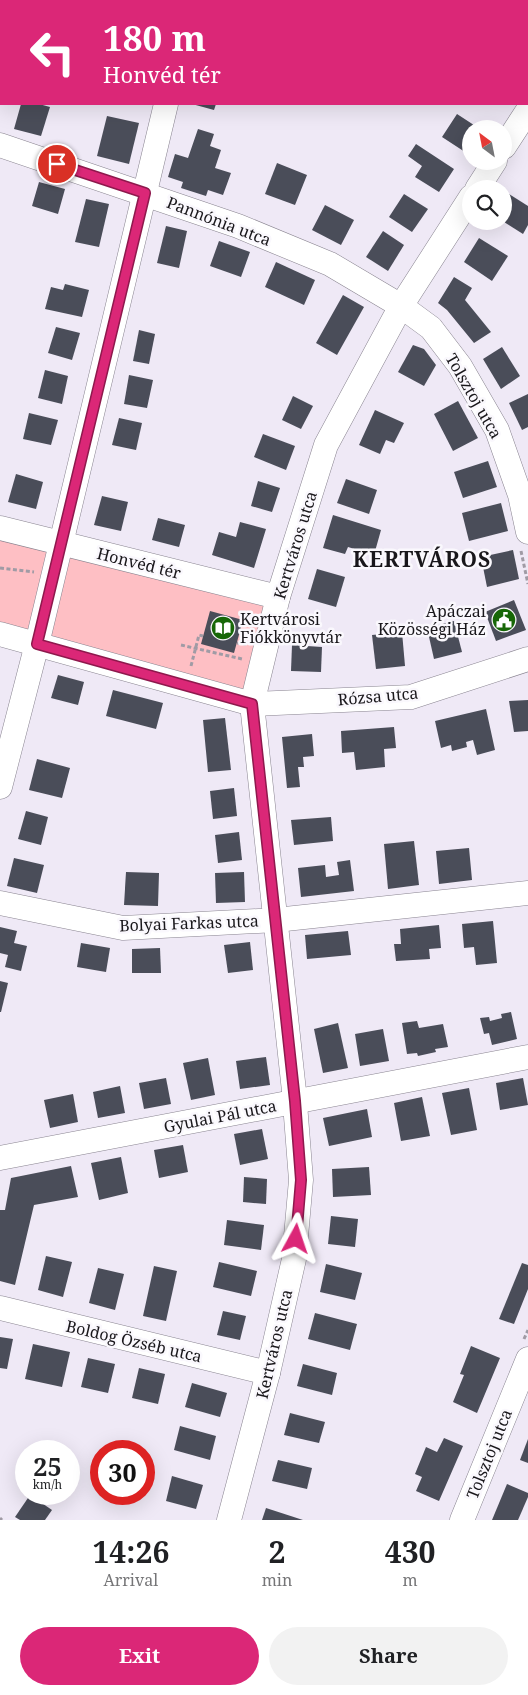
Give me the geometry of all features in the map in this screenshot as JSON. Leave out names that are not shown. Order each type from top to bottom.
[{"type":"street","points":[[0,787],[37,644],[166,105]]},
{"type":"street","points":[[512,135],[528,110]]},
{"type":"street","name":"Pannónia utca","points":[[0,145],[238,226],[330,264],[401,306]]},
{"type":"street","name":"Kertváros utca","points":[[230,1520],[268,1373],[294,1259],[301,1180],[295,1101],[252,704],[278,597],[326,445],[401,306],[462,211]]},
{"type":"street","name":"Tolsztoj utca","points":[[401,306],[431,328],[460,366],[497,430],[520,495],[524,539]]},
{"type":"street","name":"Honvéd tér","points":[[0,528],[278,597]]},
{"type":"street","points":[[0,634],[252,704]]},
{"type":"street","name":"Rózsa utca","points":[[252,704],[411,697],[528,660]]},
{"type":"street","name":"Bolyai Farkas utca","points":[[0,903],[123,928],[276,920],[528,893]]},
{"type":"street","name":"Gyulai Pál utca","points":[[0,1158],[528,1057]]},
{"type":"street","name":"Boldog Özséb utca","points":[[0,1308],[268,1373]]},
{"type":"street","name":"Tolsztoj utca","points":[[462,1520],[528,1359]]},
{"type":"path","points":[[524,539],[528,584]]},
{"type":"path","points":[[0,568],[34,572]]},
{"type":"path","points":[[197,643],[199,635],[203,636]]},
{"type":"path","points":[[181,645],[245,659],[243,667]]},
{"type":"path","points":[[247,652],[249,645]]},
{"type":"shaded area","points":[[0,528],[278,597],[252,704],[0,634]]},
{"type":"building","points":[[21,105],[50,107],[41,136],[14,129]]},
{"type":"building","points":[[196,105],[216,105],[214,110]]},
{"type":"building","points":[[457,114],[466,120],[462,120],[462,150],[442,137]]},
{"type":"building","points":[[107,116],[139,123],[129,164],[97,156]]},
{"type":"building","points":[[198,129],[214,134],[210,146],[221,150],[215,168],[231,173],[223,195],[208,190],[206,196],[181,188],[183,182],[168,177],[175,154],[188,158]]},
{"type":"building","points":[[416,144],[454,169],[439,192],[415,177],[422,166],[408,156]]},
{"type":"building","points":[[277,163],[307,175],[295,205],[265,194]]},
{"type":"building","points":[[39,182],[65,189],[58,214],[32,206]]},
{"type":"building","points":[[404,194],[428,209],[412,232],[389,217]]},
{"type":"building","points":[[512,196],[528,206],[528,225],[523,234],[512,227]]},
{"type":"building","points":[[86,199],[109,204],[99,247],[75,242]]},
{"type":"building","points":[[325,205],[354,220],[341,245],[312,230]]},
{"type":"building","points":[[166,226],[187,231],[179,268],[157,263]]},
{"type":"building","points":[[383,231],[404,245],[388,271],[366,257]]},
{"type":"building","points":[[479,238],[508,256],[492,281],[464,262]]},
{"type":"building","points":[[219,241],[250,252],[241,277],[210,266]]},
{"type":"building","points":[[276,262],[315,280],[304,305],[265,287]]},
{"type":"building","points":[[454,277],[472,288],[465,300],[491,332],[474,343],[447,310],[438,303]]},
{"type":"building","points":[[65,284],[89,290],[82,317],[45,309],[51,287],[63,290]]},
{"type":"building","points":[[343,295],[364,307],[337,355],[316,343]]},
{"type":"building","points":[[56,327],[80,333],[72,360],[48,353]]},
{"type":"building","points":[[139,330],[155,334],[149,364],[133,361]]},
{"type":"building","points":[[413,345],[424,349],[436,365],[424,386],[398,372]]},
{"type":"building","points":[[502,347],[520,376],[501,389],[483,359]]},
{"type":"building","points":[[45,370],[68,376],[62,404],[38,398]]},
{"type":"building","points":[[129,375],[153,380],[147,408],[124,404]]},
{"type":"building","points":[[528,394],[528,427],[522,430],[509,403]]},
{"type":"building","points":[[293,396],[313,406],[301,429],[282,420]]},
{"type":"building","points":[[458,401],[478,438],[453,451],[434,414]]},
{"type":"building","points":[[375,410],[404,423],[394,443],[386,440],[380,454],[359,445]]},
{"type":"building","points":[[29,413],[58,420],[51,445],[23,439]]},
{"type":"building","points":[[119,418],[142,423],[136,450],[112,445]]},
{"type":"building","points":[[263,434],[295,446],[286,470],[254,457]]},
{"type":"building","points":[[488,461],[497,487],[463,498],[454,472]]},
{"type":"building","points":[[16,474],[43,482],[36,509],[8,502]]},
{"type":"building","points":[[346,479],[377,490],[369,514],[337,503]]},
{"type":"building","points":[[258,481],[280,488],[272,512],[251,506]]},
{"type":"building","points":[[102,496],[128,502],[121,531],[94,525]]},
{"type":"building","points":[[501,503],[508,531],[469,541],[462,513]]},
{"type":"building","points":[[333,515],[381,530],[374,555],[348,547],[345,554],[323,548]]},
{"type":"building","points":[[158,518],[185,525],[179,547],[152,540]]},
{"type":"building","points":[[240,522],[266,529],[254,568],[212,555],[219,532],[236,537]]},
{"type":"building","points":[[513,550],[519,579],[487,587],[481,557]]},
{"type":"building","points":[[317,569],[345,577],[336,607],[308,599]]},
{"type":"building","points":[[514,600],[526,630],[496,641],[485,612]]},
{"type":"building","name":"Kertvárosi Fiókkönyvtár","points":[[210,611],[243,620],[234,653],[201,644]]},
{"type":"building","points":[[454,621],[462,652],[434,659],[427,628]]},
{"type":"building","points":[[402,632],[405,666],[376,669],[372,635]]},
{"type":"building","points":[[292,645],[322,647],[321,672],[291,671]]},
{"type":"building","points":[[58,675],[84,682],[78,705],[51,698]]},
{"type":"building","points":[[113,690],[163,703],[156,729],[106,716]]},
{"type":"building","points":[[528,700],[528,731],[514,732],[509,701]]},
{"type":"building","points":[[486,709],[495,750],[477,755],[473,740],[466,742],[467,747],[452,751],[451,745],[441,748],[435,721]]},
{"type":"building","points":[[225,718],[231,770],[208,772],[203,720]]},
{"type":"building","points":[[394,727],[396,748],[384,749],[385,767],[356,770],[354,752],[342,753],[341,731]]},
{"type":"building","points":[[312,734],[314,756],[303,757],[304,767],[298,767],[300,787],[287,788],[282,737]]},
{"type":"building","points":[[37,759],[70,768],[62,798],[29,790]]},
{"type":"building","points":[[234,788],[237,816],[213,819],[210,791]]},
{"type":"building","points":[[26,811],[48,817],[41,845],[18,839]]},
{"type":"building","points":[[331,817],[333,841],[294,845],[291,820]]},
{"type":"building","points":[[239,832],[242,860],[218,863],[215,835]]},
{"type":"building","points":[[414,841],[419,885],[388,889],[384,844]]},
{"type":"building","points":[[469,848],[472,880],[439,884],[436,851]]},
{"type":"building","points":[[14,858],[44,865],[37,893],[7,886]]},
{"type":"building","points":[[350,860],[354,891],[301,897],[298,868],[325,865],[326,877],[339,875],[337,862]]},
{"type":"building","points":[[126,872],[159,873],[158,906],[124,905]]},
{"type":"building","points":[[244,872],[245,902],[216,903],[215,873]]},
{"type":"building","points":[[493,921],[497,963],[476,965],[474,947],[464,948],[462,924]]},
{"type":"building","points":[[439,925],[441,948],[429,949],[430,959],[396,961],[394,944],[401,944],[400,929]]},
{"type":"building","points":[[0,927],[17,931],[14,943],[27,946],[21,971],[5,967],[8,955],[0,953]]},
{"type":"building","points":[[348,931],[351,955],[307,959],[305,935]]},
{"type":"building","points":[[250,942],[253,970],[228,973],[224,945]]},
{"type":"building","points":[[81,943],[110,948],[106,972],[77,967]]},
{"type":"building","points":[[160,948],[161,973],[132,973],[132,949]]},
{"type":"building","points":[[0,981],[8,983],[1,1012],[0,1012]]},
{"type":"building","points":[[511,1012],[517,1039],[492,1045],[489,1033],[484,1034],[480,1018],[489,1017],[490,1021],[502,1018],[501,1014]]},
{"type":"building","points":[[417,1021],[419,1028],[443,1024],[448,1047],[435,1049],[436,1052],[418,1056],[417,1053],[407,1054],[402,1023]]},
{"type":"building","points":[[338,1023],[348,1068],[323,1073],[314,1029]]},
{"type":"building","points":[[383,1029],[389,1061],[360,1066],[355,1034]]},
{"type":"building","points":[[266,1057],[270,1085],[240,1089],[236,1061]]},
{"type":"building","points":[[208,1058],[215,1095],[191,1100],[183,1063]]},
{"type":"building","points":[[166,1078],[171,1104],[144,1109],[139,1083]]},
{"type":"building","points":[[523,1078],[528,1105],[500,1110],[496,1083]]},
{"type":"building","points":[[120,1086],[125,1113],[98,1118],[93,1092]]},
{"type":"building","points":[[469,1088],[477,1130],[451,1135],[442,1093]]},
{"type":"building","points":[[73,1094],[78,1122],[50,1128],[44,1100]]},
{"type":"building","points":[[422,1097],[430,1136],[401,1141],[394,1103]]},
{"type":"building","points":[[367,1109],[372,1137],[329,1146],[323,1118]]},
{"type":"building","points":[[262,1129],[268,1159],[240,1165],[234,1134]]},
{"type":"building","points":[[183,1145],[188,1172],[159,1178],[154,1150]]},
{"type":"building","points":[[121,1157],[128,1193],[99,1200],[91,1163]]},
{"type":"building","points":[[71,1166],[78,1197],[34,1205],[15,1285],[0,1281],[0,1210],[5,1210],[11,1178]]},
{"type":"building","points":[[369,1167],[371,1195],[333,1197],[332,1169]]},
{"type":"building","points":[[244,1177],[267,1179],[266,1204],[243,1202]]},
{"type":"building","points":[[331,1216],[358,1219],[355,1247],[328,1244]]},
{"type":"building","points":[[227,1220],[264,1225],[261,1250],[224,1245]]},
{"type":"building","points":[[46,1256],[72,1262],[63,1297],[38,1290]]},
{"type":"building","points":[[219,1262],[257,1271],[251,1296],[213,1287]]},
{"type":"building","points":[[522,1263],[528,1265],[528,1289],[514,1324],[499,1319]]},
{"type":"building","points":[[326,1264],[362,1273],[355,1300],[320,1292]]},
{"type":"building","points":[[154,1266],[177,1271],[166,1321],[143,1316]]},
{"type":"building","points":[[98,1268],[124,1274],[115,1310],[89,1303]]},
{"type":"building","points":[[223,1311],[246,1316],[240,1340],[217,1335]]},
{"type":"building","points":[[315,1313],[357,1324],[350,1350],[308,1339]]},
{"type":"building","points":[[0,1337],[13,1339],[7,1369],[0,1368]]},
{"type":"building","points":[[33,1344],[70,1352],[62,1387],[25,1379]]},
{"type":"building","points":[[471,1346],[500,1358],[477,1413],[453,1402],[464,1375],[460,1374]]},
{"type":"building","points":[[88,1358],[115,1364],[108,1393],[81,1387]]},
{"type":"building","points":[[303,1364],[337,1373],[332,1395],[297,1386]]},
{"type":"building","points":[[139,1368],[165,1374],[158,1404],[132,1398]]},
{"type":"building","points":[[192,1383],[227,1393],[220,1417],[185,1407]]},
{"type":"building","points":[[290,1413],[325,1422],[319,1443],[284,1435]]},
{"type":"building","points":[[180,1426],[216,1436],[210,1460],[174,1450]]},
{"type":"building","points":[[444,1438],[463,1446],[439,1501],[416,1491],[422,1477],[415,1474],[426,1447],[437,1452]]},
{"type":"building","points":[[528,1439],[528,1463],[520,1460]]},
{"type":"building","points":[[278,1460],[312,1468],[307,1489],[272,1481]]},
{"type":"building","points":[[172,1476],[203,1485],[196,1509],[166,1501]]},
{"type":"building","points":[[507,1484],[528,1493],[528,1497],[518,1520],[492,1520]]},
{"type":"building","points":[[23,1505],[45,1505],[52,1510],[45,1520],[20,1520],[15,1517]]},
{"type":"building","points":[[266,1508],[303,1520],[262,1520]]},
{"type":"place","name":"Apáczai Közösségi Ház","points":[[504,620]]},
{"type":"place","name":"Kertvárosi Fiókkönyvtár","points":[[223,628]]},
{"type":"district","name":"KERTVÁROS","points":[[422,560]]},
{"type":"route","points":[[57,164],[145,193],[37,644],[252,704],[295,1101],[301,1180],[296,1239]]}]
